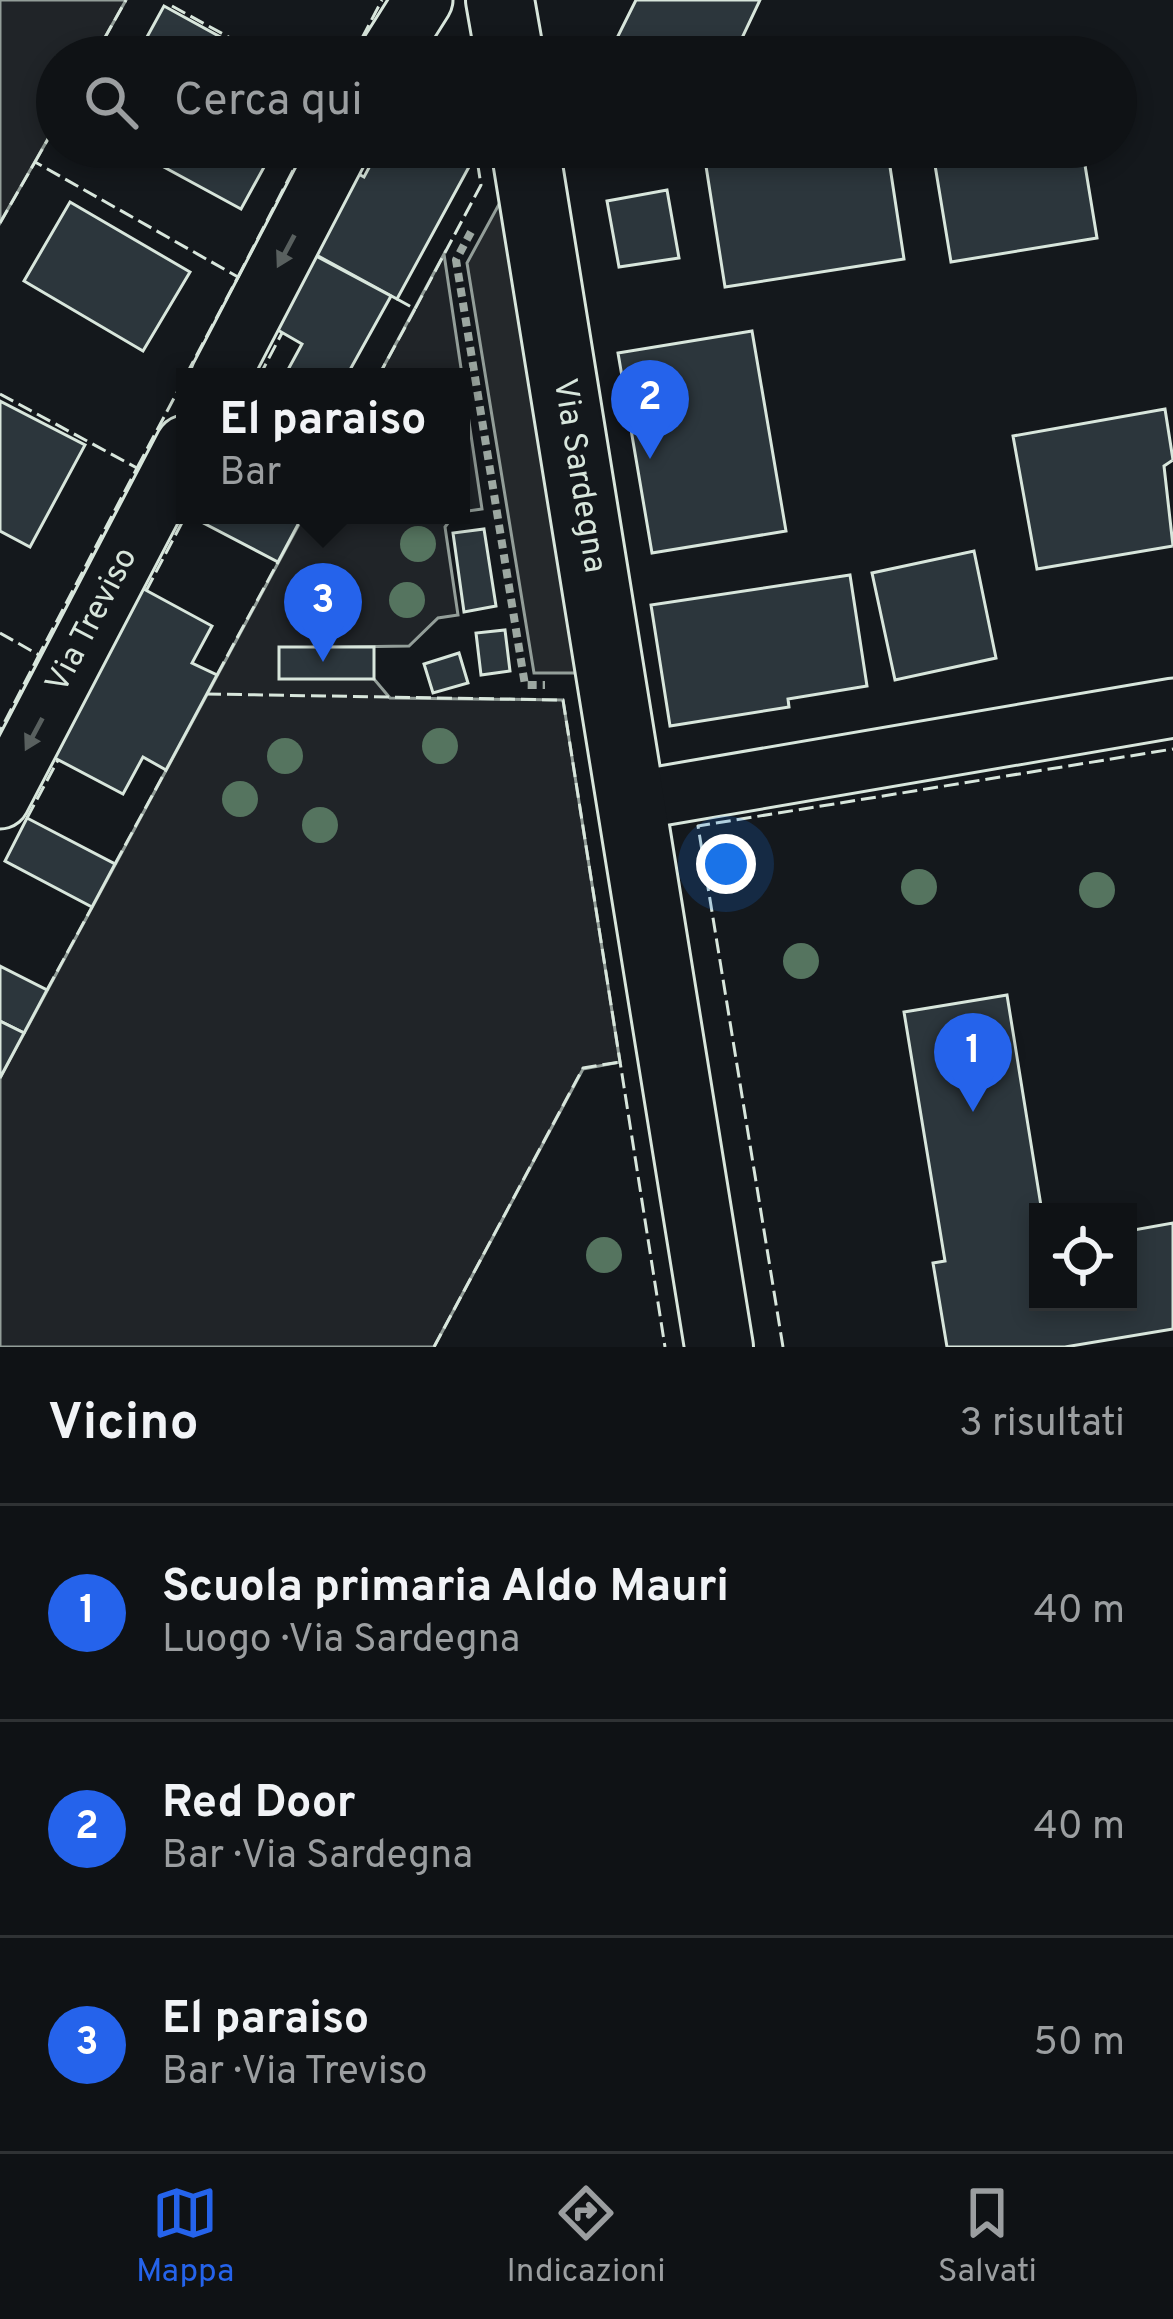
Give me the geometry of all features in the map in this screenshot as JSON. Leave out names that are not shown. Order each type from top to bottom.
[{"type":"street","points":[[401,36],[423,0]]},
{"type":"street","points":[[500,0],[506,36]]},
{"type":"street","points":[[225,368],[329,168]]},
{"type":"street","name":"Via Sardegna","points":[[528,168],[719,1347]]},
{"type":"street","name":"Via Treviso","points":[[0,799],[176,462]]},
{"type":"street","points":[[632,801],[1173,708]]},
{"type":"shaded area","points":[[0,0],[126,0],[106,36],[36,36],[36,160],[0,223]]},
{"type":"shaded area","points":[[504,195],[581,673],[534,673],[467,263]]},
{"type":"shaded area","points":[[444,254],[461,368],[383,368]]},
{"type":"shaded area","points":[[470,428],[482,509],[470,511]]},
{"type":"shaded area","points":[[299,524],[447,524],[458,615],[438,618],[409,646],[279,648],[374,679],[390,698],[563,700],[620,1062],[583,1069],[434,1347],[0,1347],[0,1078]]},
{"type":"building","points":[[636,0],[760,0],[743,36],[618,36]]},
{"type":"building","points":[[164,6],[219,36],[148,36]]},
{"type":"building","points":[[166,168],[263,168],[241,209]]},
{"type":"building","points":[[369,168],[468,168],[397,299],[309,251],[353,171],[364,177]]},
{"type":"building","points":[[706,168],[890,168],[904,259],[725,287]]},
{"type":"building","points":[[935,168],[1085,168],[1097,238],[951,262]]},
{"type":"building","points":[[667,190],[679,258],[619,267],[607,201]]},
{"type":"building","points":[[70,202],[190,272],[143,351],[24,281]]},
{"type":"building","points":[[314,255],[391,296],[351,368],[289,368],[302,344],[276,329]]},
{"type":"building","points":[[752,331],[786,531],[652,553],[618,353]]},
{"type":"building","points":[[0,401],[85,445],[30,547],[0,531]]},
{"type":"building","points":[[1165,409],[1173,460],[1164,466],[1173,546],[1037,569],[1013,436]]},
{"type":"building","points":[[205,524],[298,524],[278,562]]},
{"type":"building","points":[[484,529],[496,606],[464,612],[453,533]]},
{"type":"building","points":[[974,551],[996,658],[895,680],[872,573]]},
{"type":"building","points":[[850,575],[867,686],[788,699],[789,707],[670,726],[651,605]]},
{"type":"building","points":[[140,587],[212,626],[192,663],[217,675],[166,770],[143,757],[123,794],[51,756]]},
{"type":"building","points":[[505,630],[510,671],[481,675],[476,633]]},
{"type":"building","points":[[279,647],[374,647],[374,679],[279,679]]},
{"type":"building","points":[[459,653],[468,683],[433,693],[424,664]]},
{"type":"building","points":[[27,818],[115,864],[92,907],[5,861]]},
{"type":"building","points":[[0,966],[47,990],[24,1033],[0,1021]]},
{"type":"building","points":[[1007,995],[1041,1203],[1029,1203],[1029,1311],[1137,1311],[1137,1229],[1173,1223],[1173,1329],[1065,1347],[947,1347],[933,1263],[945,1261],[904,1012]]},
{"type":"building","points":[[0,1021],[24,1033],[0,1078]]},
{"type":"fence","points":[[106,36],[126,0]]},
{"type":"fence","points":[[363,36],[382,0]]},
{"type":"fence","points":[[172,6],[227,36]]},
{"type":"fence","points":[[0,223],[36,163]]},
{"type":"fence","points":[[46,168],[238,277],[190,368]]},
{"type":"fence","points":[[238,277],[294,168]]},
{"type":"fence","points":[[397,299],[415,309],[481,185],[478,168]]},
{"type":"fence","points":[[383,368],[415,309]]},
{"type":"fence","points":[[264,368],[282,333]]},
{"type":"fence","points":[[0,394],[137,468],[39,655]]},
{"type":"fence","points":[[137,468],[176,394]]},
{"type":"fence","points":[[146,591],[181,524]]},
{"type":"fence","points":[[217,675],[278,562]]},
{"type":"fence","points":[[0,633],[39,655],[0,731]]},
{"type":"fence","points":[[206,694],[563,700],[665,1347]]},
{"type":"fence","points":[[783,1347],[698,826],[1173,749]]},
{"type":"fence","points":[[27,818],[58,760]]},
{"type":"fence","points":[[115,864],[166,770]]},
{"type":"fence","points":[[47,990],[92,907]]},
{"type":"fence","points":[[434,1347],[583,1068],[620,1062]]},
{"type":"place","name":"Red Door","points":[[650,459]]},
{"type":"place","name":"El paraiso","points":[[323,662]]},
{"type":"place","name":"Scuola primaria Aldo Mauri","points":[[973,1112]]}]
